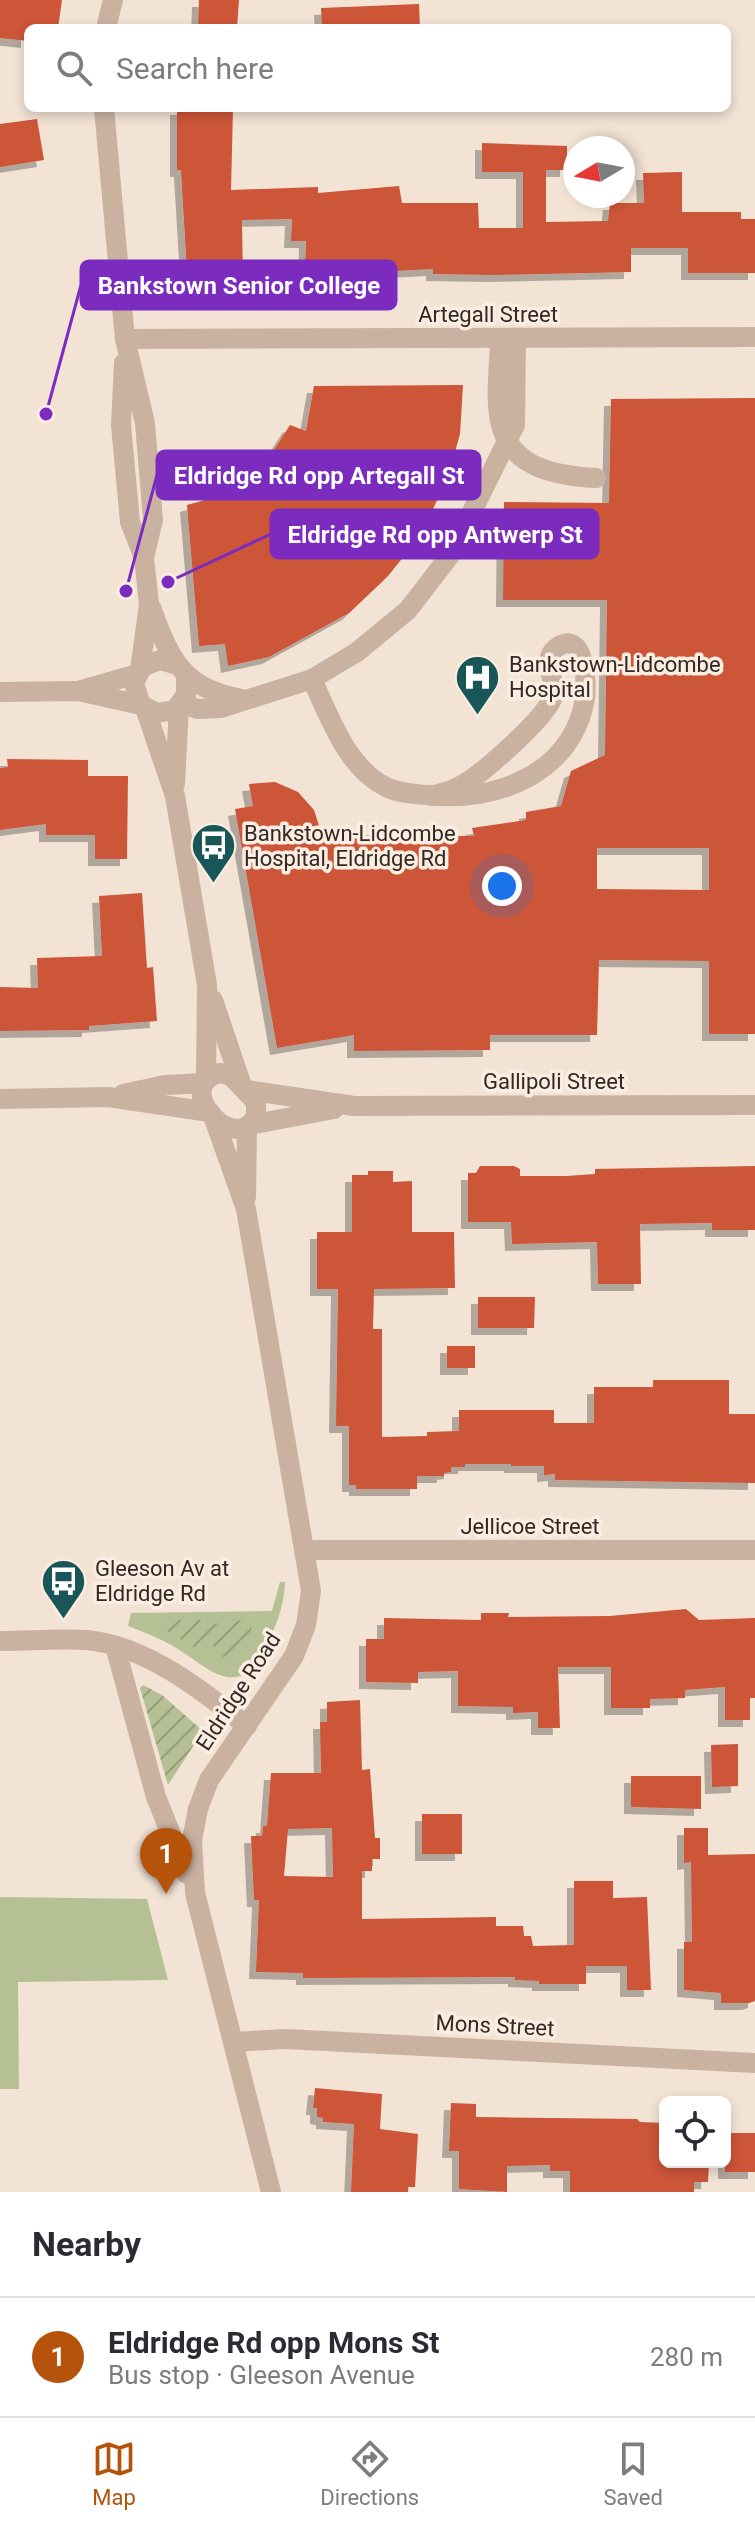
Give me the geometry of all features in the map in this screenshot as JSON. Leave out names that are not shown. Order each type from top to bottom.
[{"type":"street","points":[[97,0],[103,24]]},
{"type":"street","points":[[105,24],[113,0]]},
{"type":"street","points":[[104,112],[125,339],[145,423],[153,520],[144,558],[149,604],[166,649],[182,671],[187,690],[181,705],[175,796]]},
{"type":"street","name":"Artegall Street","points":[[125,339],[755,337]]},
{"type":"street","points":[[0,692],[78,691],[143,706],[162,714],[181,705],[211,709],[312,679],[357,652],[408,610],[451,554],[515,425],[508,338]]},
{"type":"street","points":[[507,438],[542,472],[596,478]]},
{"type":"street","points":[[419,535],[451,554]]},
{"type":"street","points":[[149,604],[135,692],[143,706],[175,796],[207,985],[244,1088],[257,1107],[248,1126],[230,1129],[212,1114],[200,1095],[205,1081],[207,985]]},
{"type":"street","points":[[312,679],[346,747],[367,774],[387,788],[431,796],[456,799],[520,784],[544,769],[570,740],[580,722],[587,686],[581,654],[573,647],[564,645],[555,648],[551,656],[554,685],[551,703],[476,776],[455,789],[431,796]]},
{"type":"street","points":[[78,691],[138,672],[155,660],[182,671],[224,696],[245,700]]},
{"type":"street","points":[[108,1097],[165,1085],[205,1081],[223,1073],[244,1088]]},
{"type":"street","name":"Gallipoli Street","points":[[244,1088],[354,1106],[755,1105]]},
{"type":"street","points":[[0,1099],[108,1097],[212,1114]]},
{"type":"street","name":"Gallipoli Street","points":[[248,1126],[354,1106]]},
{"type":"street","name":"Eldridge Road","points":[[212,1114],[246,1209],[311,1591],[304,1632],[286,1671],[202,1795],[192,1840],[195,1893],[271,2192]]},
{"type":"street","name":"Eldridge Road","points":[[246,1209],[248,1126]]},
{"type":"street","name":"Jellicoe Street","points":[[305,1550],[755,1550]]},
{"type":"street","points":[[0,1641],[86,1640],[115,1646],[166,1669],[247,1726]]},
{"type":"street","points":[[115,1646],[156,1797],[195,1893]]},
{"type":"street","name":"Mons Street","points":[[233,2042],[301,2040],[755,2063]]},
{"type":"green space","points":[[280,1582],[285,1582],[284,1592],[275,1627],[253,1667],[242,1675],[232,1677],[209,1670],[168,1643],[128,1626],[131,1613],[272,1611]]},
{"type":"green space","points":[[190,1618],[219,1624],[246,1619],[252,1622],[251,1631],[240,1651],[223,1657],[213,1646],[194,1647],[165,1630],[168,1622]]},
{"type":"green space","points":[[143,1685],[162,1695],[203,1731],[168,1785],[140,1688]]},
{"type":"green space","points":[[0,1897],[147,1899],[168,1980],[18,1982],[19,2089],[0,2089]]},
{"type":"building","points":[[0,0],[62,0],[59,24],[24,24],[24,41],[0,38]]},
{"type":"building","points":[[199,0],[239,0],[237,24],[198,24]]},
{"type":"building","points":[[419,4],[420,24],[322,24],[321,8]]},
{"type":"building","points":[[177,112],[233,112],[231,190],[318,187],[318,193],[399,186],[402,203],[478,203],[479,228],[523,228],[523,172],[482,172],[482,143],[563,146],[563,170],[546,170],[546,222],[608,221],[609,208],[635,208],[635,203],[644,203],[643,173],[682,172],[682,212],[741,212],[741,219],[755,219],[755,273],[688,273],[688,248],[631,248],[631,272],[493,275],[433,274],[433,269],[343,274],[305,271],[306,241],[291,241],[292,219],[242,220],[243,286],[203,289],[203,270],[187,271],[181,170],[177,170]]},
{"type":"building","points":[[37,119],[44,160],[0,167],[0,124]]},
{"type":"building","points":[[463,385],[460,434],[448,477],[426,524],[418,522],[408,528],[406,536],[412,546],[388,576],[349,613],[269,657],[228,666],[225,644],[199,646],[187,505],[231,493],[259,473],[290,425],[306,431],[314,386]]},
{"type":"building","points":[[755,398],[755,1034],[709,1034],[709,961],[599,960],[597,1035],[490,1035],[490,1050],[354,1051],[354,1035],[277,1048],[235,809],[253,806],[249,784],[275,782],[298,792],[314,810],[322,835],[474,836],[472,828],[526,820],[526,812],[561,806],[571,771],[605,755],[607,600],[503,600],[504,502],[609,503],[611,399]],"holes":[[[597,848],[709,848],[709,890],[597,889]]]},
{"type":"building","points":[[7,759],[88,760],[88,776],[128,776],[127,859],[95,859],[95,835],[46,835],[46,824],[0,830],[0,768],[8,767]]},
{"type":"building","points":[[142,893],[147,968],[153,967],[157,1021],[89,1026],[89,1030],[0,1031],[0,987],[38,988],[37,958],[102,956],[99,896]]},
{"type":"building","points":[[480,1166],[514,1166],[520,1169],[520,1176],[566,1176],[595,1174],[595,1169],[755,1166],[755,1230],[712,1230],[712,1223],[640,1224],[641,1284],[598,1284],[597,1242],[512,1244],[511,1222],[468,1222],[468,1173],[476,1173]]},
{"type":"building","points":[[368,1171],[393,1171],[393,1182],[412,1181],[412,1232],[454,1232],[455,1288],[374,1289],[373,1329],[382,1329],[382,1437],[427,1436],[427,1432],[459,1431],[459,1410],[554,1410],[554,1423],[594,1423],[594,1387],[653,1387],[653,1380],[729,1380],[729,1414],[755,1414],[755,1483],[555,1480],[555,1474],[544,1475],[544,1466],[465,1464],[465,1467],[451,1467],[451,1472],[444,1473],[444,1476],[417,1476],[417,1489],[356,1489],[356,1485],[349,1485],[349,1426],[336,1426],[338,1289],[317,1289],[317,1232],[352,1232],[352,1175],[368,1175]]},
{"type":"building","points":[[478,1297],[535,1297],[534,1328],[478,1328]]},
{"type":"building","points":[[447,1346],[475,1346],[475,1368],[447,1368]]},
{"type":"building","points":[[686,1609],[699,1620],[755,1618],[755,1698],[750,1698],[750,1720],[725,1720],[725,1687],[685,1690],[685,1698],[650,1699],[650,1708],[611,1708],[611,1667],[558,1667],[560,1728],[538,1728],[538,1712],[513,1713],[513,1707],[458,1706],[458,1671],[418,1672],[418,1683],[366,1682],[366,1639],[384,1639],[384,1618],[481,1620],[481,1613],[509,1613],[508,1617],[610,1616]]},
{"type":"building","points":[[360,1700],[362,1770],[370,1769],[375,1838],[380,1838],[380,1859],[372,1859],[372,1871],[362,1871],[362,1919],[496,1917],[496,1926],[523,1926],[524,1936],[531,1936],[533,1946],[574,1945],[574,1881],[613,1881],[613,1898],[647,1897],[651,1990],[627,1990],[627,1966],[586,1966],[586,1984],[539,1984],[539,1981],[515,1980],[515,1977],[303,1978],[303,1973],[256,1972],[259,1900],[254,1900],[251,1836],[262,1836],[263,1826],[267,1826],[271,1773],[321,1773],[320,1722],[327,1722],[327,1702]],"holes":[[[332,1828],[333,1877],[284,1876],[288,1829]]]},
{"type":"building","points":[[738,1744],[738,1786],[712,1787],[711,1745]]},
{"type":"building","points":[[631,1776],[701,1776],[701,1809],[631,1807]]},
{"type":"building","points":[[422,1814],[462,1814],[462,1854],[422,1854]]},
{"type":"building","points":[[684,1828],[708,1828],[708,1855],[755,1854],[755,2001],[721,2003],[721,1993],[684,1990],[684,1942],[692,1942],[691,1862],[684,1863]]},
{"type":"building","points":[[315,2088],[382,2094],[380,2129],[418,2134],[415,2187],[408,2187],[408,2192],[351,2192],[354,2124],[323,2122],[323,2118],[317,2117],[317,2108],[313,2108]]},
{"type":"building","points":[[451,2103],[476,2104],[476,2117],[637,2119],[640,2122],[659,2123],[659,2168],[709,2168],[708,2182],[694,2182],[694,2192],[570,2192],[570,2171],[550,2171],[550,2165],[507,2166],[507,2192],[459,2189],[459,2151],[449,2151]]},
{"type":"building","points":[[731,2133],[755,2133],[755,2172],[725,2172],[725,2168],[731,2168]]},
{"type":"place","name":"Bankstown Senior College","points":[[46,414]]},
{"type":"place","name":"Eldridge Rd opp Antwerp St","points":[[168,582]]},
{"type":"place","name":"Eldridge Rd opp Artegall St","points":[[126,591]]},
{"type":"place","name":"Bankstown-Lidcombe Hospital","points":[[478,716]]},
{"type":"place","name":"Bankstown-Lidcombe Hospital, Eldridge Rd","points":[[213,885]]},
{"type":"place","name":"Gleeson Av at Eldridge Rd","points":[[64,1620]]},
{"type":"place","name":"Eldridge Rd opp Mons St","points":[[166,1894]]}]
